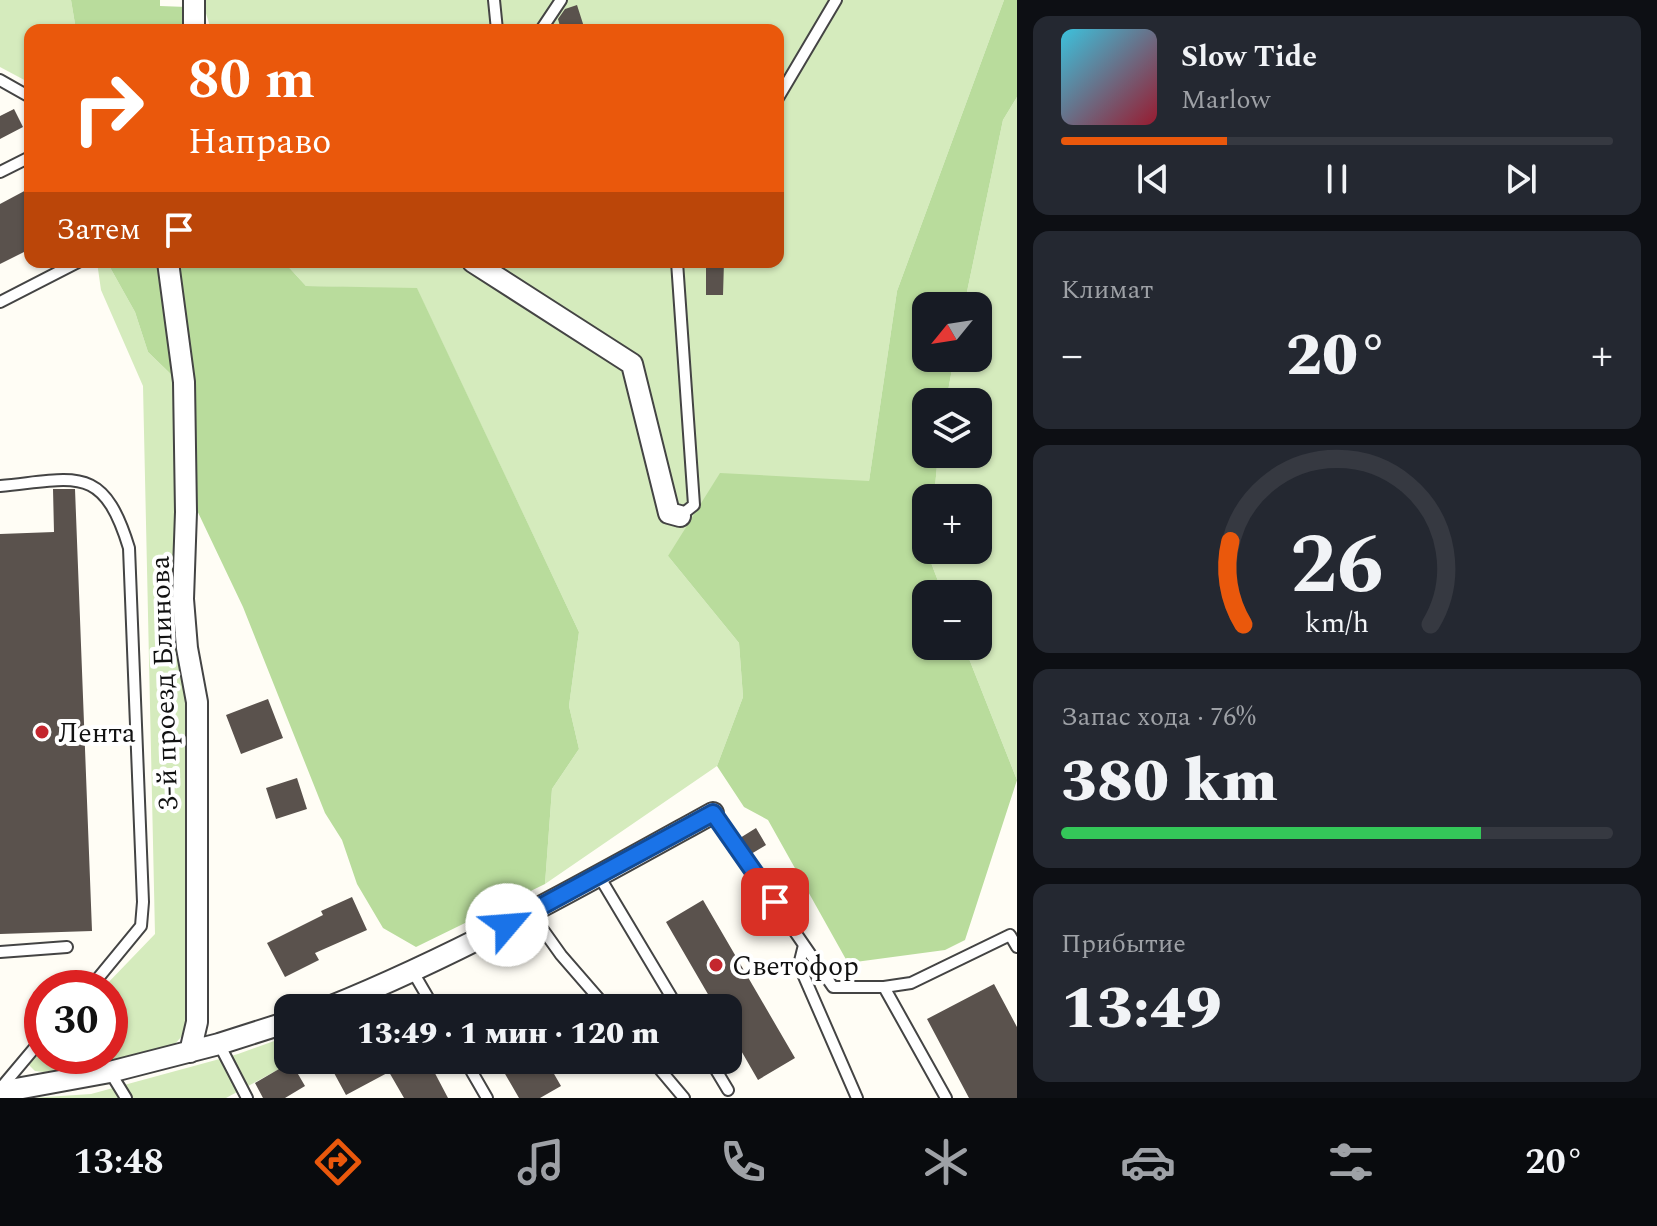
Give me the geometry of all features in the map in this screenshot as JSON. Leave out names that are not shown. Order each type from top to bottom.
[{"type":"street","points":[[194,0],[194,24]]},
{"type":"street","name":"3-й проезд Блинова","points":[[169,268],[184,382],[186,512],[183,599],[187,648],[197,702],[197,1022],[190,1052]]},
{"type":"street","points":[[482,268],[632,364],[669,513],[680,516]]},
{"type":"street","points":[[360,994],[413,972],[531,913],[713,813]]},
{"type":"street","points":[[128,1068],[274,1026]]},
{"type":"street","points":[[0,1091],[98,1074]]},
{"type":"lane","points":[[494,0],[496,24]]},
{"type":"lane","points":[[545,24],[561,0]]},
{"type":"lane","points":[[784,88],[836,0]]},
{"type":"lane","points":[[2,83],[24,94]]},
{"type":"lane","points":[[0,172],[24,160]]},
{"type":"lane","points":[[0,302],[66,268]]},
{"type":"lane","points":[[677,268],[694,505],[680,516]]},
{"type":"lane","points":[[0,486],[76,479],[101,490],[119,517],[129,548],[143,902],[141,926],[105,970]]},
{"type":"lane","points":[[713,813],[833,987],[884,987],[911,983],[1010,935],[1017,947]]},
{"type":"lane","points":[[599,876],[670,994]]},
{"type":"lane","points":[[531,913],[561,955],[595,994]]},
{"type":"lane","points":[[804,945],[799,965],[857,1098]]},
{"type":"lane","points":[[0,952],[67,947]]},
{"type":"lane","points":[[413,972],[426,994]]},
{"type":"lane","points":[[884,987],[946,1098]]},
{"type":"lane","points":[[219,1044],[247,1098]]},
{"type":"lane","points":[[0,1091],[24,1061]]},
{"type":"lane","points":[[111,1074],[126,1098]]},
{"type":"lane","points":[[473,1074],[487,1098]]},
{"type":"lane","points":[[664,1074],[684,1098]]},
{"type":"lane","points":[[718,1074],[728,1090]]},
{"type":"green space","points":[[0,0],[71,0],[75,24],[24,24],[24,80],[0,67]]},
{"type":"green space","points":[[71,0],[160,0],[160,6],[187,7],[185,24],[75,24]]},
{"type":"green space","points":[[202,0],[1004,0],[897,291],[869,481],[668,556],[739,643],[743,697],[717,766],[545,884],[552,789],[579,749],[569,706],[579,632],[417,289],[306,286],[290,268],[784,268],[784,24],[209,24]]},
{"type":"green space","points":[[1004,0],[1017,0],[1017,97],[1003,120],[967,292],[912,292],[912,372],[951,372],[949,388],[912,388],[912,468],[937,468],[935,484],[912,484],[912,564],[932,564],[938,580],[912,580],[912,660],[970,660],[1017,780],[965,940],[945,950],[848,963],[768,820],[744,807],[717,766],[743,697],[739,643],[668,556],[720,473],[869,481],[897,291]]},
{"type":"green space","points":[[1017,97],[1017,780],[970,660],[992,660],[992,580],[938,580],[932,564],[992,564],[992,484],[935,484],[937,468],[992,468],[992,388],[949,388],[951,372],[992,372],[992,292],[967,292],[1003,120]]},
{"type":"green space","points":[[98,268],[110,268],[135,312],[148,352],[179,382],[175,598],[191,702],[187,1014],[183,1035],[172,1047],[128,1059],[128,970],[120,970],[155,934],[143,386],[101,290]]},
{"type":"green space","points":[[110,268],[161,268],[179,382],[148,352],[135,312]]},
{"type":"green space","points":[[176,268],[290,268],[306,286],[417,288],[579,632],[569,706],[579,749],[552,789],[545,884],[416,947],[383,928],[357,884],[342,840],[325,813],[243,607],[194,504]]},
{"type":"green space","points":[[274,1041],[274,1072],[226,1098],[31,1098],[91,1094],[238,1054]]},
{"type":"building","points":[[577,5],[583,24],[559,24],[558,19],[565,9]]},
{"type":"building","points":[[14,109],[23,127],[0,139],[0,116]]},
{"type":"building","points":[[24,191],[24,252],[0,264],[0,204]]},
{"type":"building","points":[[706,268],[724,268],[723,295],[706,295]]},
{"type":"building","name":"Лента","points":[[53,489],[75,489],[92,931],[0,934],[0,534],[54,532]]},
{"type":"building","points":[[268,699],[283,738],[241,754],[226,715]]},
{"type":"building","points":[[297,778],[307,809],[276,819],[266,788]]},
{"type":"building","points":[[756,828],[766,845],[751,854],[740,838]]},
{"type":"building","points":[[352,897],[367,930],[315,953],[319,960],[285,977],[267,943],[323,915],[321,911]]},
{"type":"building","name":"Светофор","points":[[703,900],[795,1058],[758,1080],[742,1052],[742,994],[708,994],[666,922]]},
{"type":"building","points":[[994,984],[1017,1027],[1017,1098],[969,1098],[927,1019]]},
{"type":"building","points":[[274,1072],[298,1074],[305,1086],[285,1098],[263,1098],[255,1083]]},
{"type":"building","points":[[335,1074],[385,1074],[346,1095]]},
{"type":"building","points":[[390,1074],[435,1074],[448,1098],[404,1098]]},
{"type":"building","points":[[505,1074],[554,1074],[561,1086],[540,1098],[519,1098]]},
{"type":"place","name":"Лента","points":[[42,732]]},
{"type":"place","name":"Светофор","points":[[716,965]]},
{"type":"route","points":[[507,925],[713,813],[775,902]]}]
